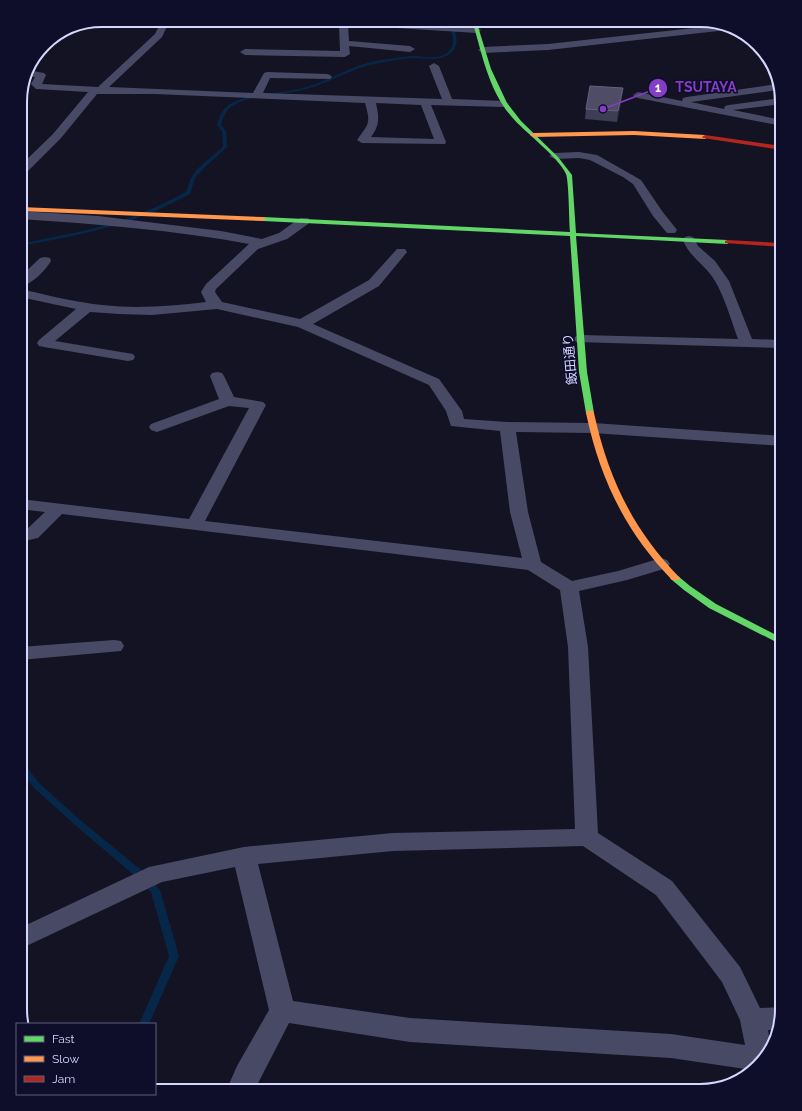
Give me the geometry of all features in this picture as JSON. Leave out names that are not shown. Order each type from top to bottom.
[{"type":"street","points":[[27,166],[57,136],[97,91],[159,35],[163,27]]},
{"type":"street","points":[[244,52],[345,54],[343,27]]},
{"type":"street","points":[[432,27],[477,30]]},
{"type":"street","name":"飯田通り","points":[[476,27],[496,89],[504,104],[563,164],[569,175],[571,225],[573,234],[581,339],[582,372],[593,428],[601,456],[630,521],[644,543],[685,587],[711,606],[775,638]]},
{"type":"street","points":[[483,50],[578,44],[716,28]]},
{"type":"street","points":[[344,43],[410,49]]},
{"type":"street","points":[[434,66],[448,103]]},
{"type":"street","points":[[33,74],[41,75],[36,84],[39,88],[370,101],[504,104]]},
{"type":"street","points":[[256,96],[267,75],[327,77]]},
{"type":"street","points":[[672,102],[773,88]]},
{"type":"street","points":[[638,95],[775,122]]},
{"type":"street","points":[[370,101],[374,118],[372,130],[362,140],[441,142],[425,102]]},
{"type":"street","points":[[714,110],[775,101]]},
{"type":"street","points":[[533,135],[595,133],[676,136],[735,140],[775,147]]},
{"type":"street","points":[[555,156],[579,155],[593,157],[627,175],[636,182],[657,214],[671,230]]},
{"type":"street","points":[[27,202],[533,223]]},
{"type":"street","points":[[27,209],[138,213],[775,245]]},
{"type":"street","points":[[27,215],[98,220],[221,235],[263,243]]},
{"type":"street","points":[[217,305],[211,299],[208,292],[211,287],[254,246],[283,236],[304,221]]},
{"type":"street","points":[[610,227],[775,236]]},
{"type":"street","points":[[689,240],[692,248],[710,264],[722,281],[748,343]]},
{"type":"street","points":[[302,324],[374,283],[402,252]]},
{"type":"street","points":[[27,278],[45,261]]},
{"type":"street","points":[[27,294],[86,307],[134,310],[166,310],[217,305],[302,324],[434,382],[454,411],[458,423],[507,428],[593,428],[775,441]]},
{"type":"street","points":[[86,307],[44,343],[128,357]]},
{"type":"street","points":[[581,339],[775,344]]},
{"type":"street","points":[[217,376],[228,401]]},
{"type":"street","points":[[158,427],[228,401],[258,405],[194,524]]},
{"type":"street","points":[[507,428],[519,512],[532,565]]},
{"type":"street","points":[[27,505],[532,565],[569,587],[621,576],[662,564]]},
{"type":"street","points":[[27,535],[32,534],[59,508]]},
{"type":"street","points":[[569,587],[578,647],[587,837]]},
{"type":"street","points":[[27,653],[114,646]]},
{"type":"street","points":[[27,936],[157,874],[244,856],[393,842],[587,837],[664,888],[731,975],[753,1020],[760,1055]]},
{"type":"street","points":[[243,1084],[282,1011],[244,856]]},
{"type":"street","points":[[282,1011],[410,1030],[672,1046],[756,1059]]},
{"type":"street","points":[[753,1020],[774,1018]]},
{"type":"building","points":[[590,86],[623,88],[618,111],[586,109]]},
{"type":"waterway","points":[[27,244],[86,232],[128,220],[149,212],[188,193],[193,178],[199,170],[225,147],[224,131],[219,125],[224,112],[231,104],[259,96],[303,89],[374,62],[408,57],[437,58],[445,56],[452,49],[455,41],[454,32],[451,27]]},
{"type":"waterway","points":[[27,773],[36,785],[77,822],[138,873],[155,890],[174,956],[144,1023]]},
{"type":"traffic: fast","points":[[476,27],[488,69],[504,104],[519,122],[556,158],[569,175],[583,372],[590,413]]},
{"type":"traffic: fast","points":[[263,219],[727,242]]},
{"type":"traffic: fast","points":[[675,578],[700,598],[713,606],[775,638]]},
{"type":"traffic: slow","points":[[533,135],[634,133],[705,137]]},
{"type":"traffic: slow","points":[[27,209],[263,219]]},
{"type":"traffic: slow","points":[[590,413],[602,458],[610,481],[620,502],[644,543],[675,578]]},
{"type":"traffic: jam","points":[[705,137],[775,147]]},
{"type":"traffic: jam","points":[[727,242],[775,245]]},
{"type":"place","name":"TSUTAYA","points":[[603,109]]}]
